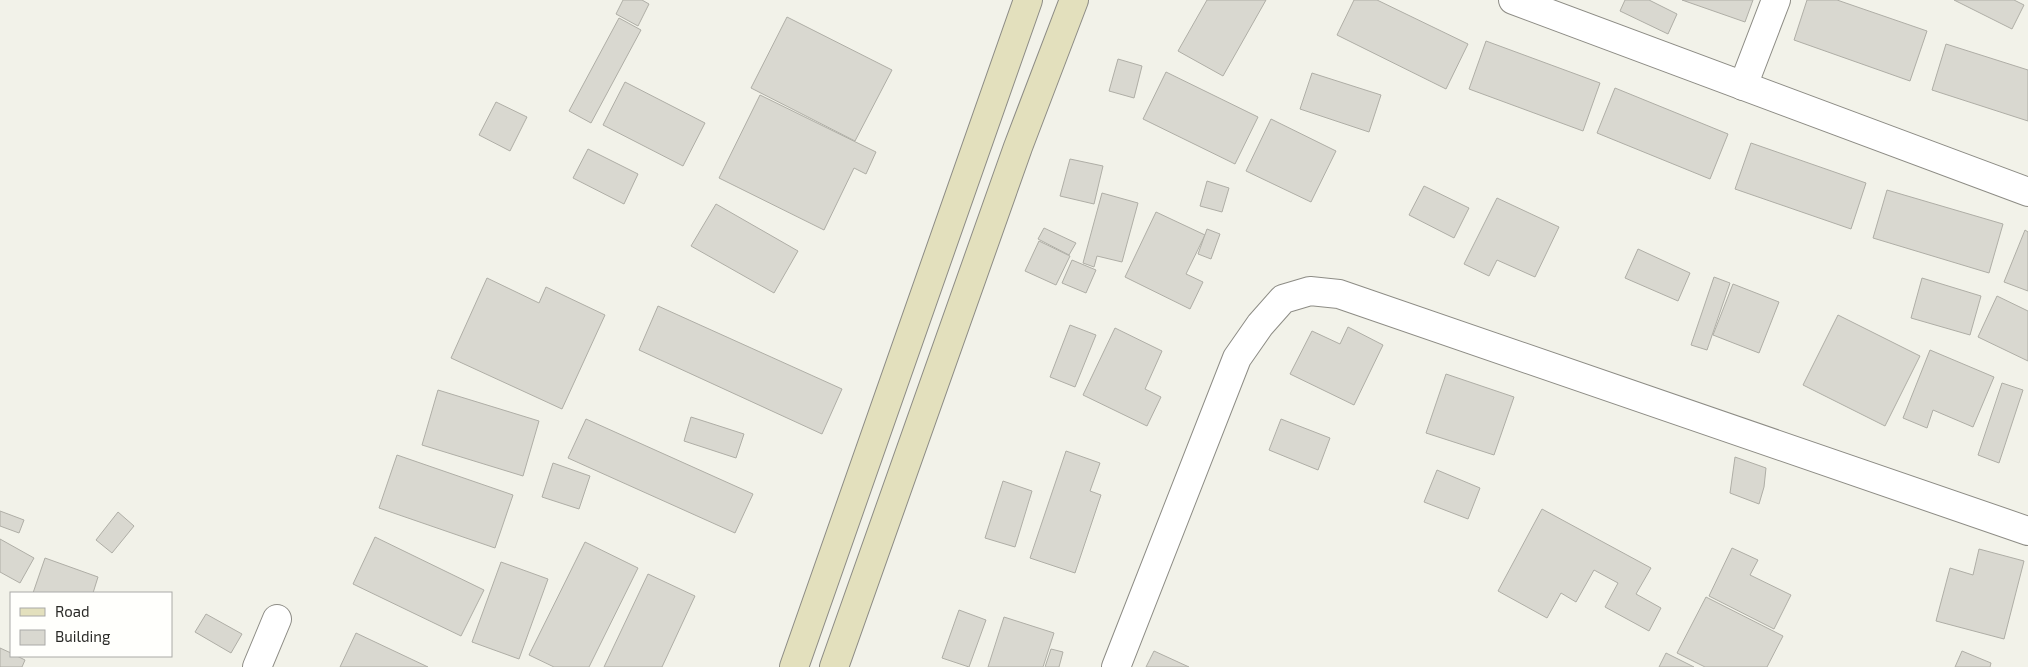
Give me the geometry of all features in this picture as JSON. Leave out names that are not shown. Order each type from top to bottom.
[{"type":"street","points":[[794,667],[1028,0]]},
{"type":"street","points":[[834,667],[1015,156],[1074,0]]},
{"type":"street","points":[[1513,0],[2028,192]]},
{"type":"street","points":[[1742,86],[1776,0]]},
{"type":"street","points":[[1116,667],[1237,358],[1260,325],[1283,299],[1310,291],[1339,294],[2028,531]]},
{"type":"street","points":[[257,667],[277,619]]},
{"type":"building","points":[[623,0],[642,0],[649,4],[638,26],[616,14]]},
{"type":"building","points":[[1207,0],[1266,0],[1223,76],[1178,51]]},
{"type":"building","points":[[1354,0],[1377,0],[1468,44],[1446,89],[1337,35]]},
{"type":"building","points":[[1625,0],[1649,0],[1677,14],[1668,34],[1620,11]]},
{"type":"building","points":[[1682,0],[1753,0],[1745,22]]},
{"type":"building","points":[[1807,0],[1837,0],[1927,31],[1910,81],[1794,40]]},
{"type":"building","points":[[1954,0],[2014,0],[2024,5],[2012,29]]},
{"type":"building","points":[[787,17],[892,70],[855,141],[751,88]]},
{"type":"building","points":[[619,18],[641,30],[591,123],[569,111]]},
{"type":"building","points":[[1486,41],[1600,83],[1583,131],[1469,89]]},
{"type":"building","points":[[1946,44],[2028,70],[2028,121],[1932,90]]},
{"type":"building","points":[[1118,59],[1142,66],[1134,98],[1109,91]]},
{"type":"building","points":[[1166,72],[1258,117],[1235,164],[1143,119]]},
{"type":"building","points":[[1312,73],[1381,95],[1369,132],[1300,109]]},
{"type":"building","points":[[625,82],[705,123],[683,166],[603,125]]},
{"type":"building","points":[[1615,88],[1728,134],[1710,179],[1597,133]]},
{"type":"building","points":[[760,95],[876,152],[866,174],[854,168],[824,230],[719,178]]},
{"type":"building","points":[[496,102],[527,117],[510,151],[479,135]]},
{"type":"building","points":[[1271,119],[1336,151],[1311,202],[1246,171]]},
{"type":"building","points":[[1751,143],[1866,183],[1851,229],[1735,189]]},
{"type":"building","points":[[588,149],[638,174],[624,204],[573,178]]},
{"type":"building","points":[[1070,159],[1103,166],[1094,204],[1060,196]]},
{"type":"building","points":[[1207,181],[1229,188],[1222,212],[1200,206]]},
{"type":"building","points":[[1424,186],[1469,208],[1454,238],[1409,215]]},
{"type":"building","points":[[1887,190],[2003,224],[1989,273],[1873,238]]},
{"type":"building","points":[[1102,193],[1138,203],[1122,262],[1097,256],[1094,267],[1083,263]]},
{"type":"building","points":[[1497,198],[1559,227],[1535,277],[1497,260],[1489,276],[1464,264]]},
{"type":"building","points":[[716,204],[798,251],[774,293],[691,246]]},
{"type":"building","points":[[1156,212],[1205,235],[1186,274],[1203,282],[1190,309],[1125,277]]},
{"type":"building","points":[[1044,228],[1076,243],[1069,255],[1038,239]]},
{"type":"building","points":[[1207,229],[1220,234],[1211,259],[1198,254]]},
{"type":"building","points":[[2025,230],[2028,232],[2028,291],[2004,282]]},
{"type":"building","points":[[1039,241],[1070,256],[1056,285],[1025,271]]},
{"type":"building","points":[[1638,249],[1690,273],[1678,301],[1625,278]]},
{"type":"building","points":[[1072,260],[1096,270],[1086,293],[1062,283]]},
{"type":"building","points":[[1714,277],[1730,283],[1707,350],[1691,345]]},
{"type":"building","points":[[487,278],[539,303],[546,287],[605,315],[562,409],[451,358]]},
{"type":"building","points":[[1922,278],[1981,296],[1970,335],[1911,318]]},
{"type":"building","points":[[1733,284],[1779,302],[1759,353],[1713,335]]},
{"type":"building","points":[[1997,296],[2028,311],[2028,361],[1978,337]]},
{"type":"building","points":[[658,306],[842,389],[822,434],[639,350]]},
{"type":"building","points":[[1838,315],[1920,356],[1885,426],[1803,385]]},
{"type":"building","points":[[1070,325],[1096,335],[1075,387],[1050,377]]},
{"type":"building","points":[[1348,327],[1383,345],[1354,405],[1290,374],[1312,331],[1340,344]]},
{"type":"building","points":[[1115,328],[1162,351],[1145,389],[1161,397],[1147,426],[1083,395]]},
{"type":"building","points":[[1930,350],[1994,377],[1973,427],[1933,410],[1927,428],[1903,418]]},
{"type":"building","points":[[1446,374],[1514,397],[1494,455],[1426,433]]},
{"type":"building","points":[[2002,383],[2023,390],[1999,463],[1978,455]]},
{"type":"building","points":[[438,390],[539,421],[523,476],[422,445]]},
{"type":"building","points":[[691,417],[744,434],[736,458],[684,441]]},
{"type":"building","points":[[586,419],[753,494],[735,533],[568,458]]},
{"type":"building","points":[[1281,419],[1330,438],[1318,470],[1269,450]]},
{"type":"building","points":[[1066,451],[1100,463],[1090,491],[1101,495],[1075,573],[1030,558]]},
{"type":"building","points":[[397,455],[513,495],[495,548],[379,508]]},
{"type":"building","points":[[1735,457],[1766,468],[1764,487],[1759,504],[1730,493]]},
{"type":"building","points":[[553,463],[590,476],[579,509],[542,497]]},
{"type":"building","points":[[1437,470],[1480,488],[1468,519],[1424,502]]},
{"type":"building","points":[[1003,481],[1032,491],[1015,547],[985,538]]},
{"type":"building","points":[[1542,509],[1651,568],[1636,594],[1661,608],[1649,631],[1605,607],[1618,583],[1594,570],[1576,602],[1561,593],[1547,618],[1498,591]]},
{"type":"building","points":[[0,511],[24,520],[19,533],[0,526]]},
{"type":"building","points":[[118,512],[134,526],[112,553],[96,540]]},
{"type":"building","points":[[375,537],[484,590],[461,636],[353,584]]},
{"type":"building","points":[[0,539],[34,558],[20,583],[0,572]]},
{"type":"building","points":[[585,542],[638,568],[589,667],[554,667],[529,655]]},
{"type":"building","points":[[1732,548],[1758,560],[1750,575],[1791,595],[1774,629],[1709,596]]},
{"type":"building","points":[[1979,549],[2024,561],[2004,639],[1936,621],[1950,568],[1973,575]]},
{"type":"building","points":[[45,558],[98,577],[93,592],[33,592]]},
{"type":"building","points":[[501,562],[548,579],[519,659],[472,642]]},
{"type":"building","points":[[648,574],[695,596],[662,667],[604,667]]},
{"type":"building","points":[[1706,597],[1783,636],[1767,667],[1705,667],[1677,653]]},
{"type":"building","points":[[959,610],[986,620],[969,667],[942,658]]},
{"type":"building","points":[[206,614],[242,634],[231,653],[195,632]]},
{"type":"building","points":[[1004,617],[1054,633],[1043,667],[988,667]]},
{"type":"building","points":[[356,633],[428,667],[340,667]]},
{"type":"building","points":[[0,648],[10,653],[10,657],[19,657],[25,660],[22,667],[0,667]]},
{"type":"building","points":[[1051,649],[1063,652],[1059,667],[1045,667]]},
{"type":"building","points":[[1154,651],[1189,667],[1146,667]]},
{"type":"building","points":[[1962,651],[1991,663],[1990,667],[1955,667]]},
{"type":"building","points":[[1666,653],[1694,667],[1659,667]]}]
